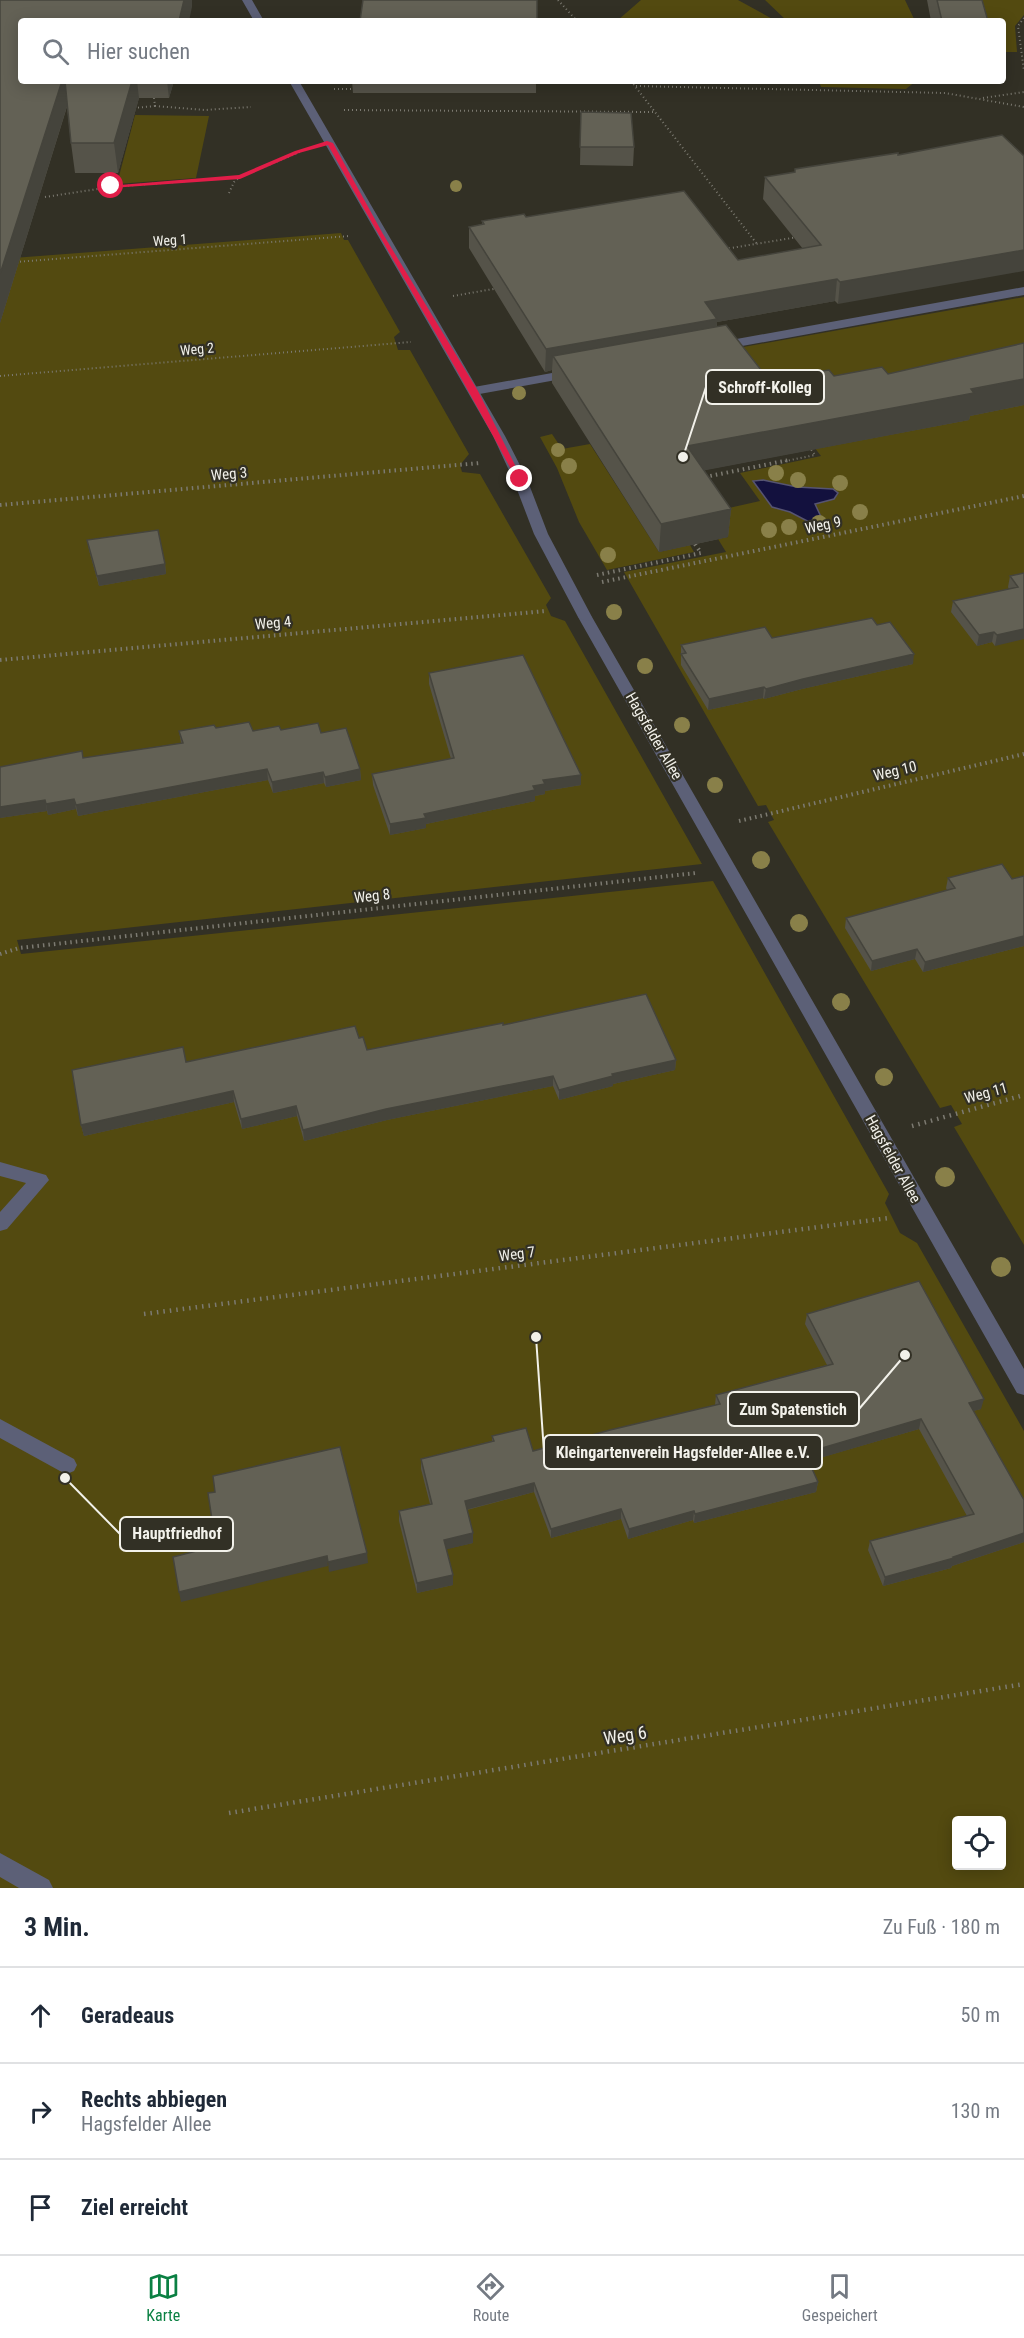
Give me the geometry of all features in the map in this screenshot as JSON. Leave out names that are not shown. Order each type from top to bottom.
[{"type":"street","points":[[247,0],[257,18]]},
{"type":"street","name":"Hagsfelder Allee","points":[[296,84],[420,302],[474,391],[520,479],[541,534],[585,617],[1024,1387]]},
{"type":"street","points":[[710,348],[1024,291]]},
{"type":"street","points":[[474,391],[590,370]]},
{"type":"street","points":[[0,1169],[40,1180],[0,1224]]},
{"type":"street","points":[[0,1428],[67,1465]]},
{"type":"street","points":[[0,1864],[41,1888]]},
{"type":"path","points":[[558,0],[574,18]]},
{"type":"path","points":[[1024,18],[1018,26],[1024,71]]},
{"type":"path","points":[[636,86],[865,89],[945,93],[1024,107]]},
{"type":"path","points":[[636,86],[757,244]]},
{"type":"path","points":[[978,99],[1024,92]]},
{"type":"path","points":[[154,98],[155,106]]},
{"type":"path","points":[[126,108],[155,106],[205,110],[251,107]]},
{"type":"path","points":[[310,110],[655,112]]},
{"type":"path","points":[[229,193],[234,182],[240,177],[297,152],[329,143]]},
{"type":"path","points":[[45,197],[111,186],[240,177]]},
{"type":"path","points":[[723,250],[803,236]]},
{"type":"path","name":"Weg 1","points":[[12,262],[342,237]]},
{"type":"path","points":[[420,302],[505,287]]},
{"type":"path","name":"Weg 2","points":[[0,376],[396,343]]},
{"type":"path","points":[[707,486],[702,478],[815,455],[808,446]]},
{"type":"path","name":"Weg 3","points":[[0,505],[460,466]]},
{"type":"path","name":"Weg 9","points":[[627,577],[1024,496]]},
{"type":"path","points":[[567,581],[700,553],[695,544]]},
{"type":"path","name":"Weg 4","points":[[0,660],[548,611]]},
{"type":"path","name":"Weg 10","points":[[771,812],[1024,754]]},
{"type":"path","name":"Weg 8","points":[[0,954],[19,948],[728,867]]},
{"type":"path","name":"Weg 11","points":[[880,1136],[1024,1095]]},
{"type":"path","name":"Weg 7","points":[[144,1314],[893,1218]]},
{"type":"path","name":"Weg 6","points":[[229,1813],[1024,1684]]},
{"type":"shaded area","points":[[641,0],[738,0],[771,18],[620,18]]},
{"type":"shaded area","points":[[765,0],[905,0],[914,18],[784,18]]},
{"type":"shaded area","points":[[969,0],[1024,0],[1024,15],[1015,26],[1017,52],[1006,52],[1006,18],[975,18]]},
{"type":"shaded area","points":[[820,84],[912,84],[906,89],[821,87]]},
{"type":"shaded area","points":[[135,115],[209,116],[196,178],[117,184]]},
{"type":"shaded area","points":[[341,233],[344,240],[348,240],[400,332],[394,337],[398,350],[410,350],[469,454],[460,465],[462,472],[480,474],[551,598],[546,605],[551,616],[565,621],[702,864],[17,940],[21,954],[713,881],[889,1194],[885,1203],[900,1233],[917,1243],[1024,1431],[1024,1888],[0,1888],[0,259]]},
{"type":"shaded area","points":[[1024,297],[1024,1245],[954,1127],[962,1124],[951,1105],[940,1108],[768,822],[774,820],[766,805],[758,806],[624,572],[726,552],[718,539],[728,537],[711,512],[760,501],[740,473],[821,456],[738,348]]},
{"type":"shaded area","points":[[552,434],[562,449],[590,444],[659,552],[690,545],[694,552],[607,570],[579,522],[557,468],[540,437]]},
{"type":"shaded area","points":[[763,480],[797,487],[833,489],[838,493],[834,499],[815,504],[822,519],[811,523],[790,512],[772,507],[753,481]]},
{"type":"building","points":[[0,0],[184,0],[180,18],[18,18],[18,84],[61,84],[0,274]]},
{"type":"building","points":[[363,0],[537,0],[537,18],[360,18]]},
{"type":"building","points":[[937,0],[982,0],[987,18],[941,18]]},
{"type":"building","points":[[65,84],[131,84],[114,143],[71,143]]},
{"type":"building","points":[[581,112],[631,113],[634,147],[580,147]]},
{"type":"building","points":[[1002,135],[1024,156],[1024,250],[840,282],[837,279],[705,302],[717,319],[546,349],[469,227],[484,224],[482,221],[524,214],[526,217],[684,191],[738,260],[821,245],[765,177],[795,172],[795,169],[898,153],[898,155]]},
{"type":"building","points":[[726,325],[768,379],[829,370],[834,376],[882,367],[888,374],[1024,343],[1024,379],[971,389],[974,393],[687,446],[731,509],[661,524],[553,356]]},
{"type":"building","points":[[158,530],[165,564],[97,576],[87,540]]},
{"type":"building","points":[[1024,573],[1024,629],[997,635],[994,632],[979,635],[953,601],[1018,587],[1010,576]]},
{"type":"building","points":[[872,618],[877,625],[890,622],[914,654],[766,689],[764,687],[709,699],[681,654],[686,653],[681,645],[765,627],[772,638]]},
{"type":"building","points":[[523,655],[581,775],[543,780],[545,784],[533,786],[535,790],[424,814],[426,818],[390,824],[372,774],[454,758],[429,673]]},
{"type":"building","points":[[249,722],[253,731],[279,726],[281,730],[318,723],[321,733],[346,728],[360,769],[325,777],[323,772],[272,782],[267,769],[76,805],[74,799],[46,804],[45,800],[0,807],[0,767],[82,751],[83,758],[183,743],[179,731]]},
{"type":"building","points":[[1002,864],[1012,879],[1024,876],[1024,936],[925,962],[917,949],[872,961],[846,918],[955,888],[948,878]]},
{"type":"building","points":[[646,994],[676,1060],[612,1074],[613,1076],[559,1090],[553,1076],[386,1109],[303,1130],[296,1106],[241,1119],[233,1091],[81,1125],[72,1070],[183,1047],[186,1062],[355,1026],[359,1038],[363,1037],[367,1050],[503,1023],[503,1025]]},
{"type":"building","points":[[919,1281],[984,1399],[969,1403],[1024,1500],[1024,1533],[954,1558],[885,1577],[870,1541],[974,1514],[921,1419],[805,1453],[818,1482],[629,1529],[621,1509],[551,1529],[534,1483],[465,1501],[473,1533],[444,1540],[453,1575],[417,1583],[399,1511],[432,1504],[421,1459],[494,1441],[492,1436],[526,1428],[533,1451],[720,1404],[716,1395],[833,1364],[807,1314]]},
{"type":"building","points":[[340,1447],[367,1553],[328,1562],[327,1556],[179,1592],[173,1557],[216,1546],[208,1493],[215,1492],[213,1476]]},
{"type":"place","name":"Schroff-Kolleg","points":[[683,457]]},
{"type":"place","name":"Kleingartenverein Hagsfelder-Allee e.V.","points":[[536,1337]]},
{"type":"place","name":"Zum Spatenstich","points":[[905,1355]]},
{"type":"place","name":"Hauptfriedhof","points":[[65,1478]]},
{"type":"route","points":[[111,186],[240,177],[297,152],[329,143],[441,339],[474,391],[520,479]]}]
